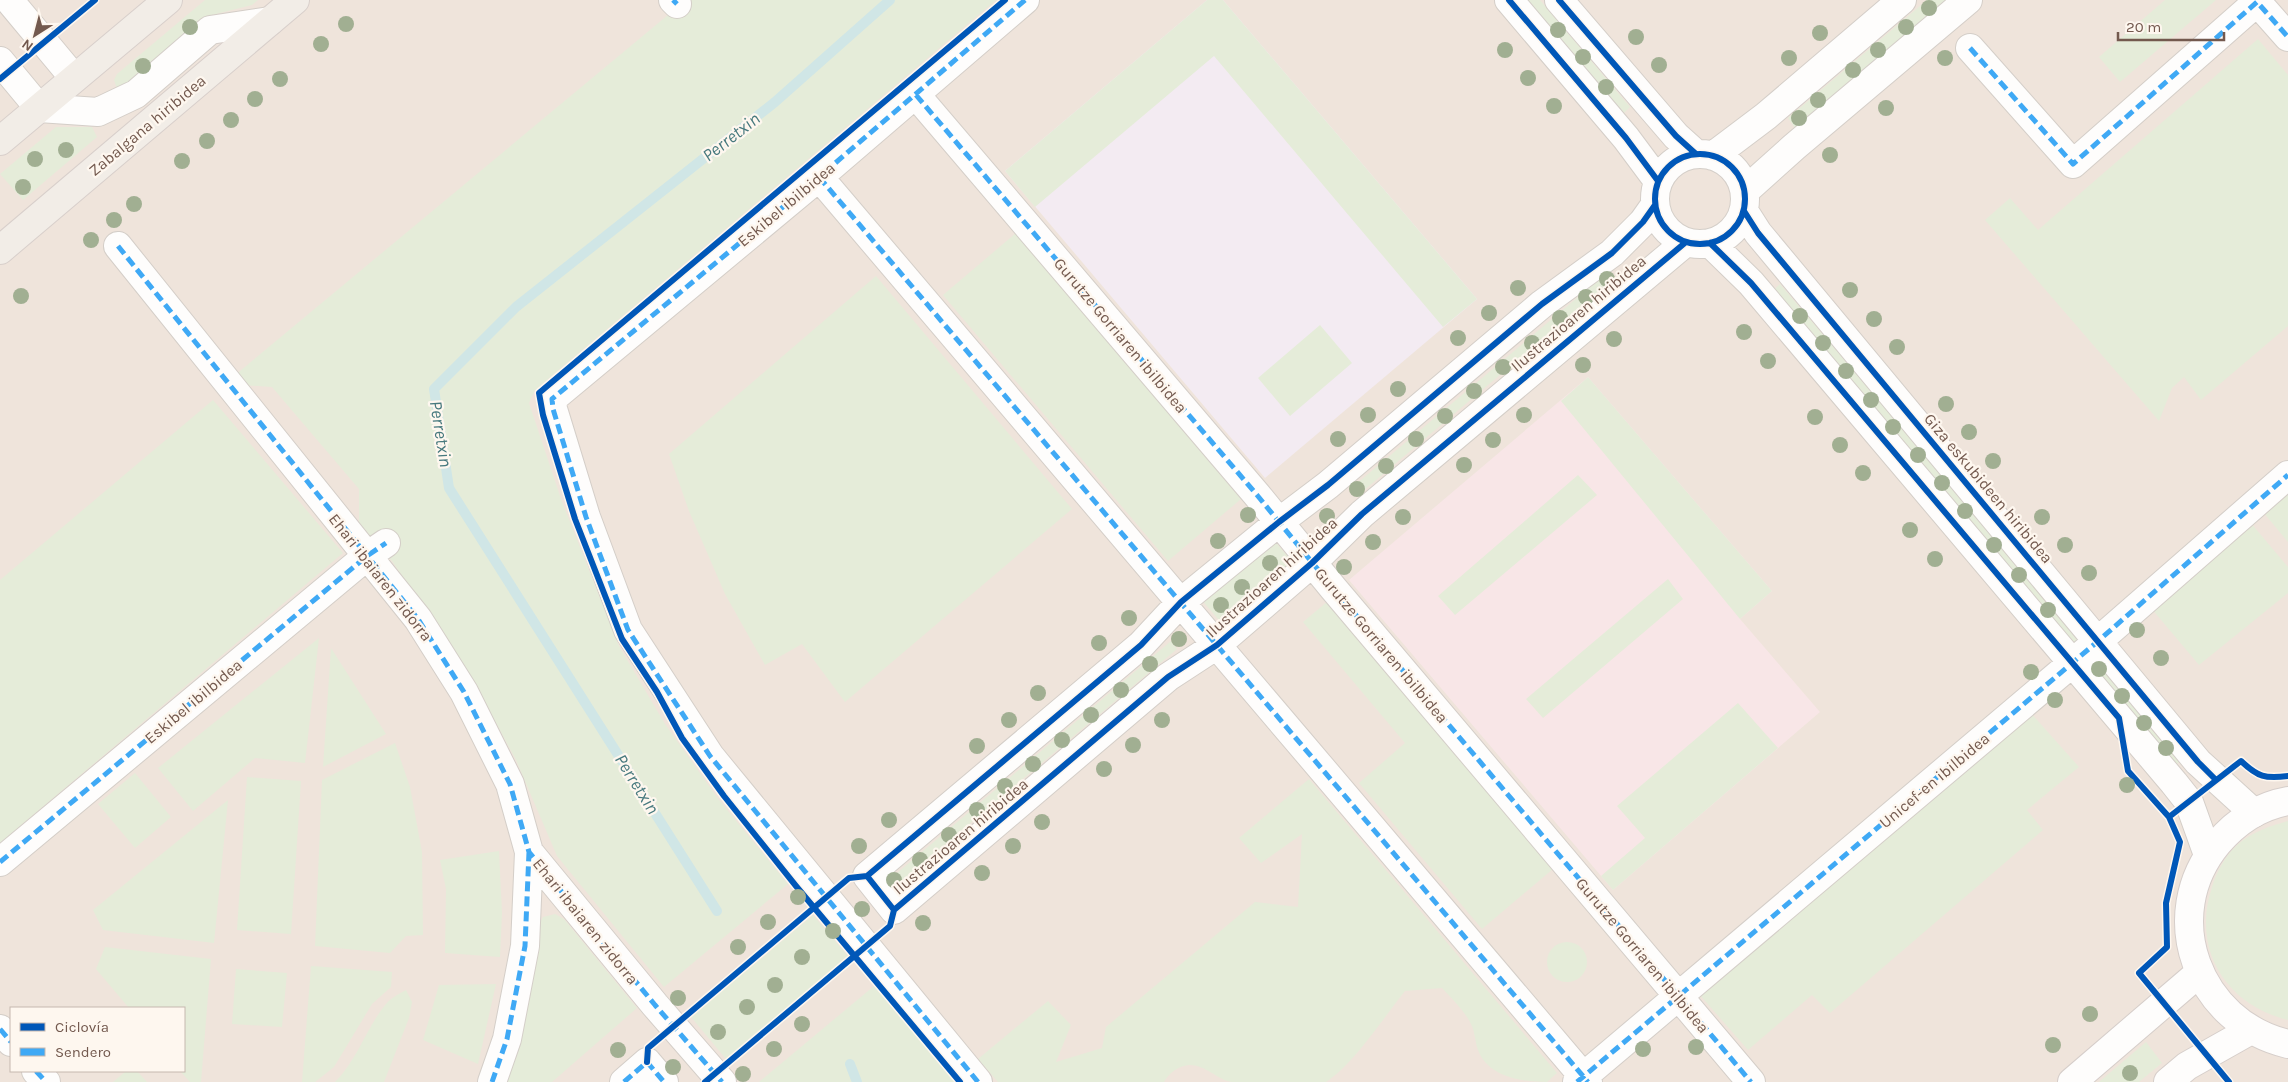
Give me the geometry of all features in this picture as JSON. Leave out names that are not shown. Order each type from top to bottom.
[{"type":"main road","points":[[0,141],[168,0]]},
{"type":"main road","name":"Zabalgana hiribidea","points":[[0,250],[295,0]]},
{"type":"street","points":[[9,0],[74,78]]},
{"type":"street","name":"Eskibel ibilbidea","points":[[978,1082],[710,756],[628,630],[586,516],[553,409],[552,400],[916,95],[1025,0]]},
{"type":"street","points":[[1509,0],[1636,150],[1657,193],[1662,224],[1668,231],[1698,242],[1751,283],[2189,802],[2208,855]]},
{"type":"street","points":[[1559,0],[1676,136],[1704,155],[1730,165],[1737,173],[1744,201],[1739,222],[1722,239],[1698,242]]},
{"type":"street","points":[[1657,193],[1664,171],[1673,162],[1684,156],[1704,155],[1766,116],[1902,0]]},
{"type":"street","points":[[1744,201],[1794,147],[1968,0]]},
{"type":"street","points":[[1970,48],[2073,164],[2257,2],[2288,37]]},
{"type":"street","points":[[0,61],[39,108],[98,112],[136,94],[210,30],[270,21]]},
{"type":"street","name":"Gurutze Gorriaren ibilbidea","points":[[916,95],[1751,1082]]},
{"type":"street","points":[[819,177],[1181,602],[1583,1080]]},
{"type":"street","name":"Ilustrazioaren hiribidea","points":[[1657,193],[1643,222],[1612,253],[1542,304],[1328,485],[1279,522],[1181,602],[1141,645],[867,876],[894,910],[1168,677],[1217,645],[1312,562],[1362,514],[1698,242]]},
{"type":"street","name":"Giza eskubideen hiribidea","points":[[1744,201],[1758,234],[2097,642],[2198,762],[2254,812]]},
{"type":"street","name":"Ehari ibaiaren zidorra","points":[[118,246],[377,550],[464,692],[510,784],[529,852],[655,1005],[722,1082]]},
{"type":"street","name":"Unicef-en ibilbidea","points":[[1583,1080],[1678,997],[2097,642],[2288,475]]},
{"type":"street","name":"Eskibel ibilbidea","points":[[0,862],[377,550]]},
{"type":"street","points":[[2288,801],[2254,812],[2228,831],[2208,855],[2194,882],[2188,913],[2190,944],[2199,973],[2221,1006],[2251,1030],[2288,1044]]},
{"type":"street","points":[[492,1082],[507,1039],[525,946],[529,852]]},
{"type":"street","points":[[2072,1082],[2199,973]]},
{"type":"street","points":[[0,1030],[10,1041]]},
{"type":"street","points":[[2168,1082],[2187,1066],[2251,1030]]},
{"type":"street","points":[[624,1082],[647,1062],[664,1082]]},
{"type":"street","points":[[37,1072],[46,1082]]},
{"type":"shaded area","points":[[0,0],[2288,0],[2288,1082],[0,1082]]},
{"type":"shaded area","points":[[1207,0],[1223,0],[1477,299],[1265,478],[1005,171]]},
{"type":"shaded area","points":[[1588,377],[1772,591],[1740,619],[1820,712],[1613,890],[1349,580]]},
{"type":"green space","points":[[205,0],[258,0],[252,5],[212,15],[130,88],[117,89],[114,80],[117,74]]},
{"type":"green space","points":[[686,0],[996,0],[535,390],[529,403],[561,499],[619,646],[665,724],[719,800],[788,884],[664,987],[557,856],[516,760],[475,684],[392,561],[359,523],[359,489],[272,387],[241,385],[234,376]]},
{"type":"green space","points":[[1207,0],[1223,0],[1477,299],[1443,327],[1214,56],[1035,207],[1005,171]]},
{"type":"green space","points":[[1525,0],[1540,0],[1630,107],[1622,115]]},
{"type":"green space","points":[[1927,0],[1947,0],[1795,128],[1788,118]]},
{"type":"green space","points":[[2165,0],[2216,0],[2120,82],[2099,57]]},
{"type":"green space","points":[[2258,39],[2288,75],[2288,326],[2201,400],[2184,377],[2172,388],[2159,421],[1985,220],[2010,198],[2038,230]]},
{"type":"green space","points":[[56,127],[92,127],[97,137],[23,200],[0,174]]},
{"type":"green space","points":[[1016,233],[1241,499],[1168,561],[943,295]]},
{"type":"green space","points":[[1609,271],[1614,278],[1362,492],[1355,492],[1355,485]]},
{"type":"green space","points":[[876,276],[1072,509],[845,702],[802,644],[765,665],[725,594],[689,511],[669,454]]},
{"type":"green space","points":[[1780,284],[2183,758],[2175,766],[1769,294]]},
{"type":"green space","points":[[1320,325],[1352,363],[1290,416],[1258,378]]},
{"type":"green space","points":[[1588,377],[1772,591],[1740,619],[1561,401]]},
{"type":"green space","points":[[213,400],[343,553],[0,843],[0,580]]},
{"type":"green space","points":[[1578,475],[1597,495],[1455,615],[1438,596]]},
{"type":"green space","points":[[2288,491],[2288,542],[2263,512]]},
{"type":"green space","points":[[2250,522],[2288,567],[2288,593],[2199,665],[2151,608]]},
{"type":"green space","points":[[1272,538],[1296,566],[1224,626],[1200,598]]},
{"type":"green space","points":[[1668,579],[1683,599],[1543,718],[1526,699]]},
{"type":"green space","points":[[1328,601],[1553,869],[1482,929],[1359,783],[1405,743],[1303,622]]},
{"type":"green space","points":[[319,638],[305,763],[255,758],[193,811],[158,768]]},
{"type":"green space","points":[[1171,641],[1177,649],[896,886],[892,887],[888,884],[890,879]]},
{"type":"green space","points":[[331,648],[386,734],[323,767]]},
{"type":"green space","points":[[1738,703],[1778,748],[1613,890],[1601,876],[1645,838],[1617,806]]},
{"type":"green space","points":[[2031,713],[2079,767],[2027,810],[2043,830],[1830,1013],[1812,995],[1748,1050],[1699,994]]},
{"type":"green space","points":[[395,743],[410,787],[422,852],[423,935],[406,936],[390,953],[315,946],[322,780]]},
{"type":"green space","points":[[135,773],[171,817],[135,848],[98,804]]},
{"type":"green space","points":[[247,777],[301,781],[291,934],[237,930]]},
{"type":"green space","points":[[1309,779],[1557,1073],[1547,1082],[1527,1081],[1507,1076],[1489,1066],[1478,1050],[1468,1019],[1442,988],[1405,991],[1357,1053],[1326,1082],[1232,1082],[1206,1069],[1189,1065],[1174,1070],[1164,1082],[998,1082],[978,1059],[1048,1001],[1071,1025],[1056,1062],[1102,1048],[1106,1027],[1255,902],[1298,907],[1302,834],[1261,863],[1239,838]]},
{"type":"green space","points":[[228,800],[214,943],[103,930],[93,910]]},
{"type":"green space","points":[[2288,821],[2288,1020],[2266,1013],[2247,1002],[2231,988],[2219,971],[2210,952],[2206,932],[2207,910],[2212,887],[2225,859],[2237,845],[2249,836],[2268,827]]},
{"type":"green space","points":[[499,851],[502,913],[500,957],[445,953],[446,889],[440,860]]},
{"type":"green space","points":[[555,914],[564,919],[637,1008],[552,1082],[505,1082],[538,926],[543,917]]},
{"type":"green space","points":[[813,915],[848,956],[726,1059],[691,1017]]},
{"type":"green space","points":[[1567,942],[1578,945],[1584,951],[1587,962],[1584,973],[1578,979],[1567,982],[1556,979],[1550,973],[1547,962],[1550,951],[1556,945]]},
{"type":"green space","points":[[105,947],[211,959],[201,1082],[190,1082],[181,1072],[185,1072],[185,1007],[128,1007],[96,969]]},
{"type":"green space","points":[[311,966],[392,972],[391,987],[372,1004],[334,1067],[315,1082],[302,1082]]},
{"type":"green space","points":[[236,969],[287,973],[282,1027],[232,1024]]},
{"type":"green space","points":[[496,984],[478,1064],[423,1040],[439,985]]},
{"type":"green space","points":[[874,986],[955,1082],[759,1082]]},
{"type":"green space","points":[[406,990],[412,1002],[409,1018],[384,1082],[335,1082],[356,1054],[379,1013],[393,998]]},
{"type":"green space","points":[[2146,1042],[2162,1063],[2139,1082],[2099,1082]]},
{"type":"green space","points":[[125,1072],[138,1072],[147,1082],[113,1082]]},
{"type":"waterway","name":"Perretxin","points":[[717,911],[449,488],[434,389],[516,307],[775,102],[890,0]]},
{"type":"waterway","name":"Perretxin","points":[[850,1064],[857,1082]]},
{"type":"marked path","points":[[673,0],[677,4]]},
{"type":"marked path","points":[[978,1082],[710,756],[628,630],[586,517],[553,409],[552,399],[819,177],[1025,0]]},
{"type":"marked path","points":[[1970,48],[2073,164],[2257,2],[2288,37]]},
{"type":"marked path","points":[[916,95],[1257,495],[1333,588],[1751,1082]]},
{"type":"marked path","points":[[819,177],[1588,1082]]},
{"type":"marked path","points":[[118,246],[418,619],[464,692],[510,784],[529,852],[655,1005],[722,1082]]},
{"type":"marked path","points":[[1577,1082],[2097,642],[2288,475]]},
{"type":"marked path","points":[[0,862],[367,556],[386,543]]},
{"type":"marked path","points":[[492,1082],[507,1039],[525,946],[529,852]]},
{"type":"marked path","points":[[0,1029],[10,1041]]},
{"type":"marked path","points":[[624,1082],[647,1062],[664,1082]]},
{"type":"marked path","points":[[37,1072],[46,1082]]},
{"type":"cycle path","points":[[0,79],[95,0]]},
{"type":"cycle path","points":[[960,1082],[796,886],[724,796],[682,738],[657,692],[622,639],[575,519],[543,415],[539,393],[1005,0]]},
{"type":"cycle path","points":[[1509,0],[1626,138],[1658,181]]},
{"type":"cycle path","points":[[1559,0],[1676,136],[1696,154]]},
{"type":"cycle path","points":[[1700,154],[1717,157],[1732,167],[1742,182],[1745,199],[1742,216],[1732,231],[1717,241],[1700,244],[1683,241],[1668,231],[1658,216],[1655,199],[1658,182],[1668,167],[1683,157],[1700,154]]},
{"type":"cycle path","points":[[1655,205],[1643,222],[1612,253],[1542,304],[1328,485],[1279,522],[1181,602],[1141,645],[867,876],[894,910],[1168,677],[1217,645],[1312,563],[1362,514],[1686,242]]},
{"type":"cycle path","points":[[1744,211],[1758,233],[2198,762],[2216,780]]},
{"type":"cycle path","points":[[1710,243],[1751,283],[2119,718],[2128,771],[2169,817]]},
{"type":"cycle path","points":[[2229,1082],[2139,973],[2167,947],[2166,903],[2180,842],[2169,817],[2241,761],[2252,771],[2262,776],[2288,776]]},
{"type":"cycle path","points":[[647,1062],[648,1048],[849,878],[867,876]]},
{"type":"cycle path","points":[[705,1082],[890,926],[894,910]]}]
